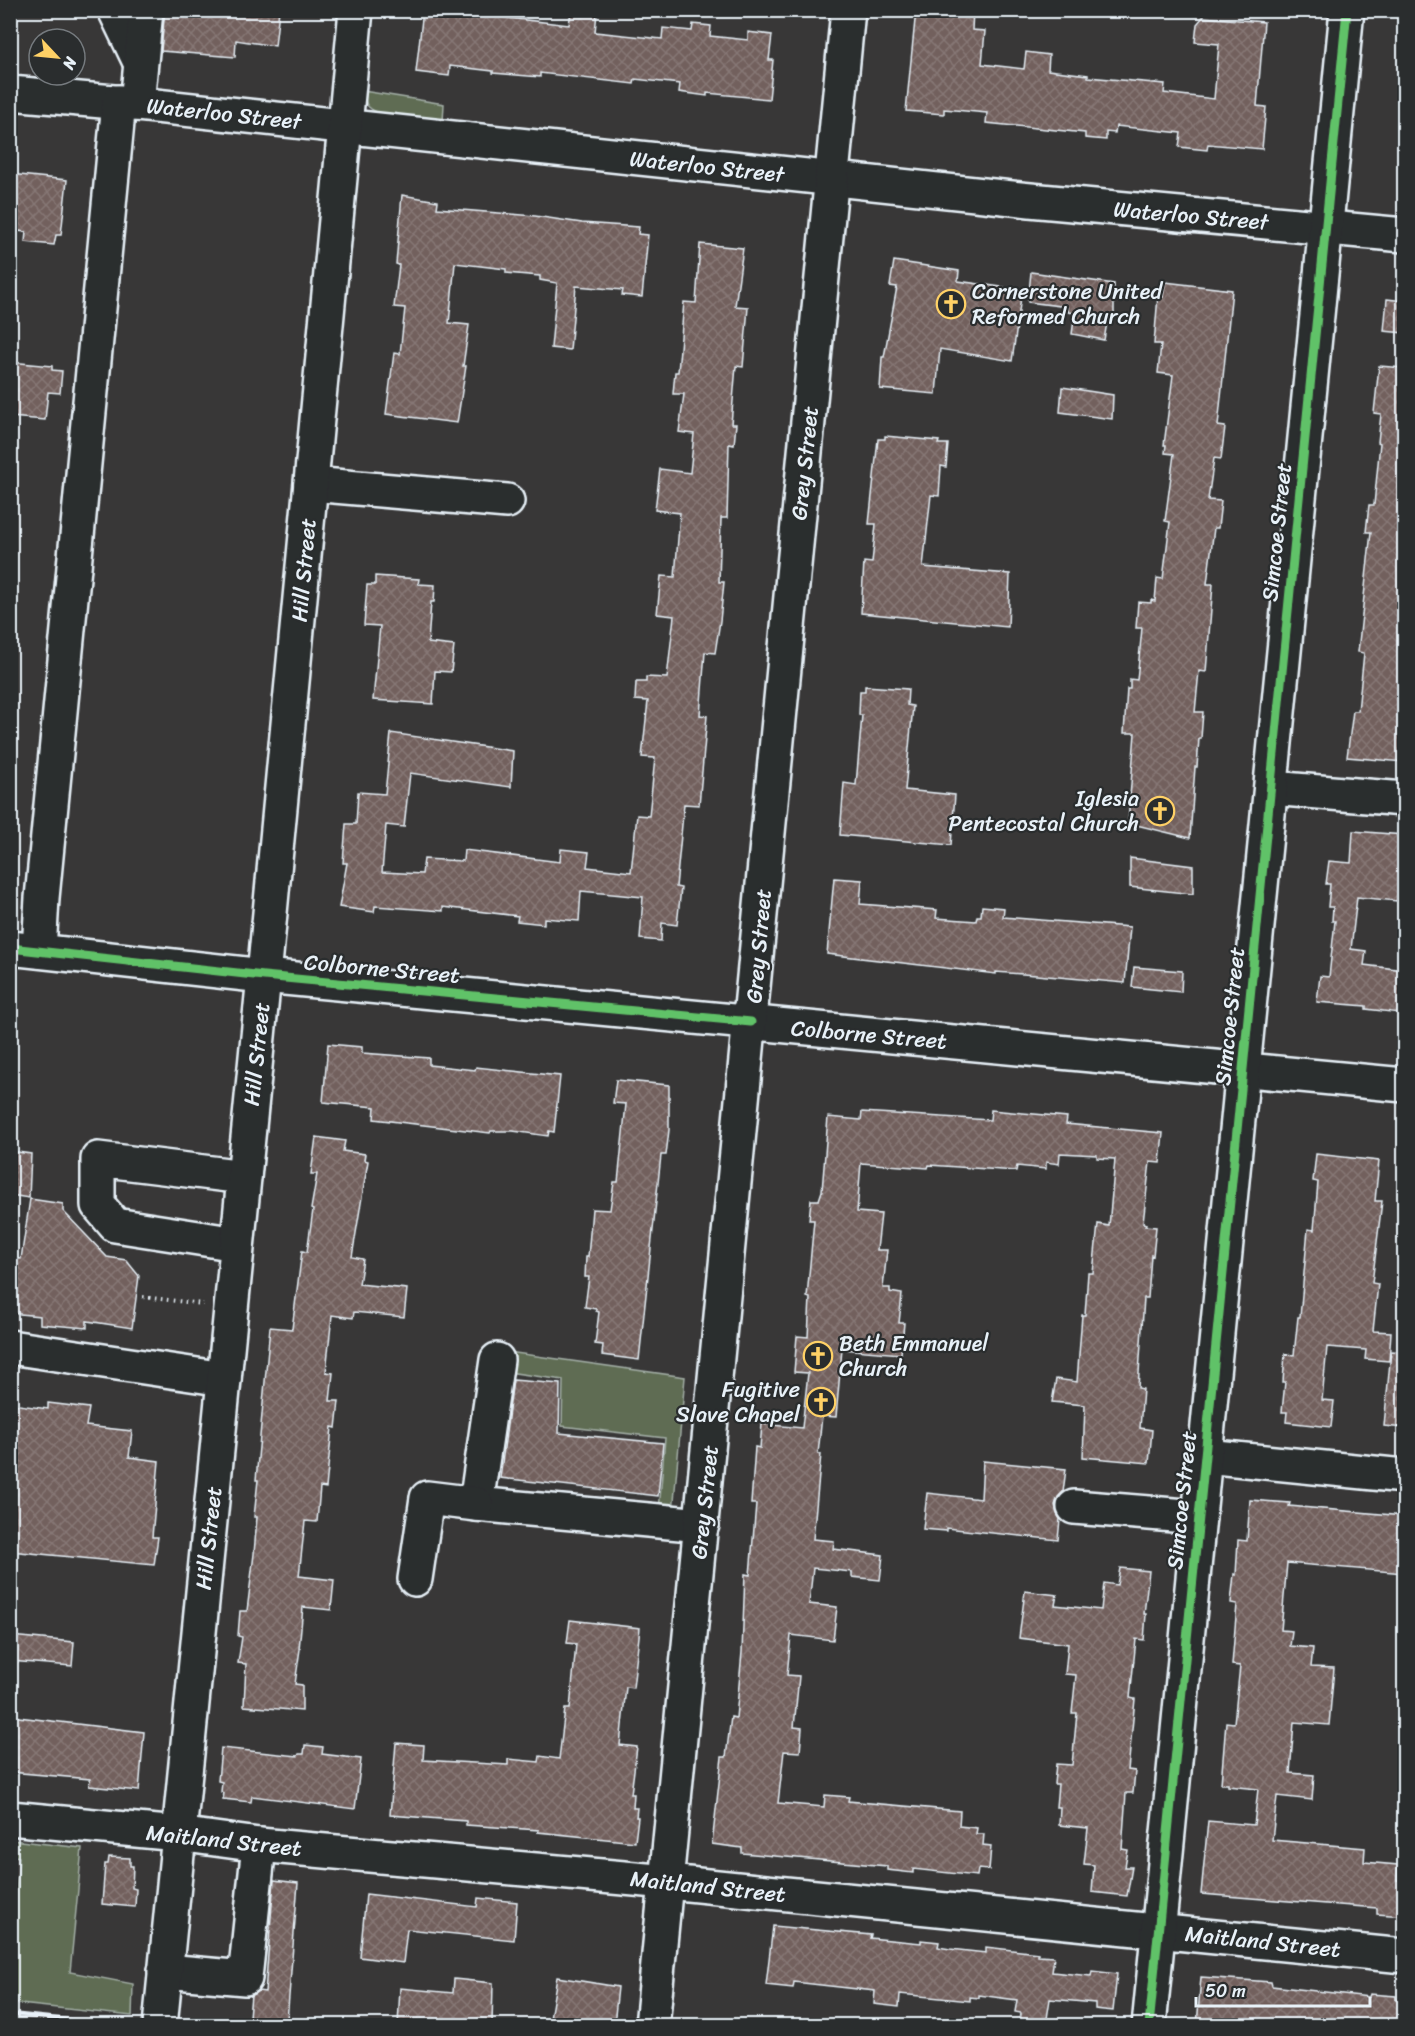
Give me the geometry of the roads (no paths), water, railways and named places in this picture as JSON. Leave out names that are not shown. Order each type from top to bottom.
[{"type":"street","points":[[115,10],[140,63]]},
{"type":"street","points":[[25,949],[42,898],[128,103],[140,63],[146,10]]},
{"type":"street","name":"Hill Street","points":[[160,2025],[264,976],[356,10]]},
{"type":"street","name":"Grey Street","points":[[652,2025],[668,1882],[848,10]]},
{"type":"street","name":"Simcoe Street","points":[[1149,2025],[1347,10]]},
{"type":"street","name":"Waterloo Street","points":[[10,93],[128,103],[1041,202],[1404,235]]},
{"type":"street","points":[[311,484],[507,501]]},
{"type":"street","points":[[1271,788],[1404,799]]},
{"type":"street","name":"Colborne Street","points":[[25,949],[264,976],[1404,1085]]},
{"type":"street","points":[[237,1244],[116,1225],[98,1205],[98,1159],[244,1177]]},
{"type":"street","points":[[10,1347],[224,1379]]},
{"type":"street","points":[[476,1504],[497,1360]]},
{"type":"street","points":[[1205,1456],[1404,1476]]},
{"type":"street","points":[[416,1579],[427,1498],[702,1524]]},
{"type":"street","points":[[1074,1507],[1199,1516]]},
{"type":"street","name":"Maitland Street","points":[[10,1818],[178,1834],[259,1845],[668,1882],[1404,1956]]},
{"type":"street","points":[[165,1971],[245,1978],[259,1845]]},
{"type":"railway","points":[[10,2014],[126,2026]]},
{"type":"place","name":"Cornerstone United Reformed Church","points":[[951,304]]},
{"type":"place","name":"Iglesia Pentecostal Church","points":[[1160,811]]},
{"type":"place","name":"Beth Emmanuel Church","points":[[818,1356]]},
{"type":"place","name":"Fugitive Slave Chapel","points":[[821,1402]]}]
